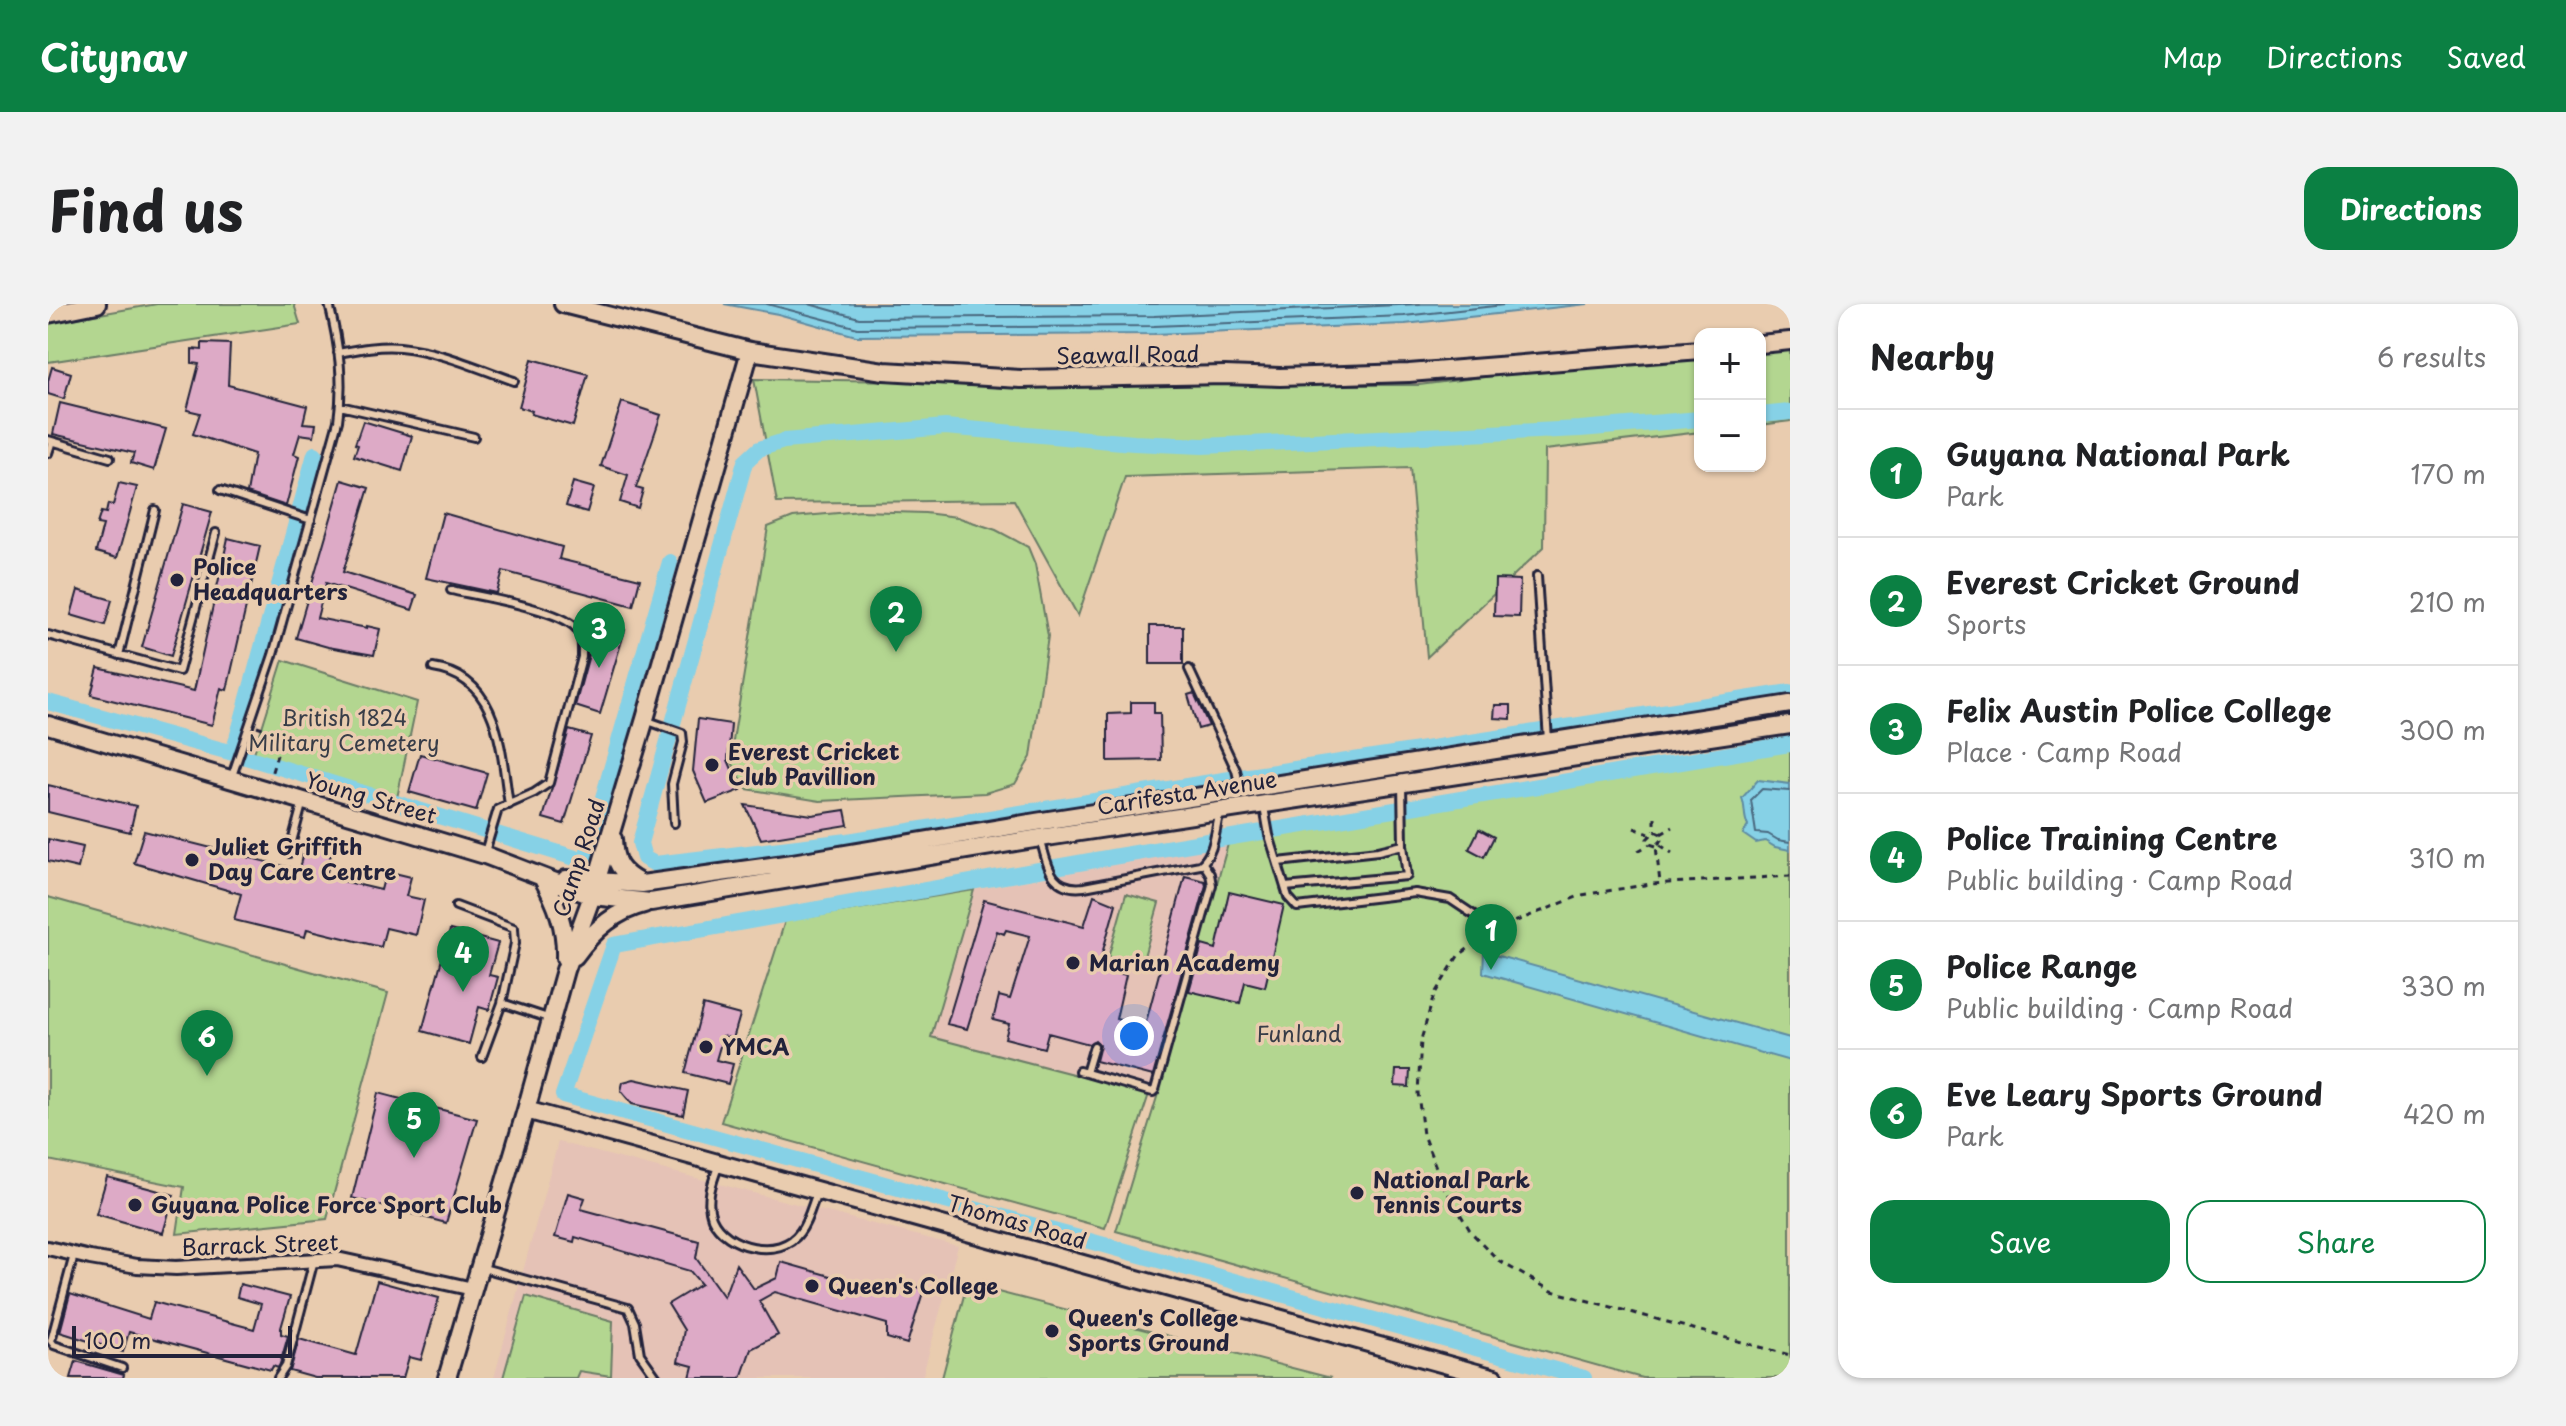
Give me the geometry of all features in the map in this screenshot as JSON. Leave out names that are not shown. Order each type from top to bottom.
[{"type":"main road","points":[[48,314],[97,304]]},
{"type":"main road","name":"Seawall Road","points":[[563,304],[750,351],[884,371],[1021,379],[1409,373],[1694,350]]},
{"type":"main road","points":[[1766,343],[1790,341]]},
{"type":"main road","name":"Camp Road","points":[[447,1378],[565,970],[650,721],[750,351]]},
{"type":"main road","name":"Carifesta Avenue","points":[[594,889],[792,863],[1790,704]]},
{"type":"main road","name":"Young Street","points":[[48,725],[231,780],[302,807],[486,850],[542,877],[594,889]]},
{"type":"main road","name":"Carifesta Avenue","points":[[594,889],[651,902],[1042,845],[1790,725]]},
{"type":"main road","points":[[612,829],[619,869],[642,884]]},
{"type":"main road","points":[[542,877],[560,912],[565,939],[565,970]]},
{"type":"main road","points":[[565,970],[586,941],[610,919],[626,908],[651,902]]},
{"type":"main road","name":"Thomas Road","points":[[526,1110],[1495,1378]]},
{"type":"street","name":"Barrack Street","points":[[48,1248],[137,1266],[176,1268],[337,1259],[473,1289]]},
{"type":"lane","points":[[231,780],[273,655],[330,454],[342,380],[330,306]]},
{"type":"lane","points":[[338,353],[369,347],[399,347],[432,353],[514,381]]},
{"type":"lane","points":[[340,406],[474,437]]},
{"type":"lane","points":[[48,453],[50,440],[110,458]]},
{"type":"lane","points":[[220,490],[311,520]]},
{"type":"lane","points":[[119,655],[155,510]]},
{"type":"lane","points":[[48,635],[179,671],[216,533]]},
{"type":"lane","points":[[1537,576],[1548,742]]},
{"type":"lane","points":[[451,590],[553,614],[566,620],[580,634],[582,657],[549,783],[498,809],[486,850]]},
{"type":"lane","points":[[433,668],[462,676],[488,706],[503,763],[509,805]]},
{"type":"lane","points":[[1189,669],[1236,770],[1240,791]]},
{"type":"lane","points":[[650,721],[682,733],[683,742],[672,784],[674,823]]},
{"type":"lane","points":[[1285,887],[1407,876],[1402,789]]},
{"type":"lane","points":[[289,853],[302,807]]},
{"type":"lane","points":[[1265,810],[1269,835],[1288,897],[1297,907],[1415,893],[1450,899],[1495,929]]},
{"type":"lane","points":[[1203,863],[1212,845],[1219,817]]},
{"type":"lane","points":[[1042,845],[1051,872],[1061,885],[1069,889],[1203,863]]},
{"type":"lane","points":[[1278,862],[1378,851],[1403,845]]},
{"type":"lane","points":[[1094,1046],[1083,1072],[1153,1092],[1155,1090],[1212,885],[1203,863]]},
{"type":"lane","points":[[456,906],[514,928],[515,943],[502,1003],[482,1057]]},
{"type":"lane","points":[[502,1003],[551,1019]]},
{"type":"lane","points":[[719,1164],[711,1187],[710,1204],[718,1228],[730,1240],[758,1247],[777,1248],[788,1244],[801,1232],[818,1190]]},
{"type":"lane","points":[[74,1255],[51,1341],[54,1345],[122,1368]]},
{"type":"lane","points":[[278,1378],[286,1366],[314,1260]]},
{"type":"lane","points":[[479,1267],[628,1308],[635,1323],[640,1354],[657,1378]]},
{"type":"path","points":[[250,724],[283,735],[272,772]]},
{"type":"path","points":[[1655,818],[1655,831]]},
{"type":"path","points":[[1660,883],[1658,845],[1661,834],[1673,827]]},
{"type":"path","points":[[1634,828],[1649,834]]},
{"type":"path","points":[[1655,831],[1661,834]]},
{"type":"path","points":[[1650,844],[1647,839],[1655,831]]},
{"type":"path","points":[[1638,851],[1650,844],[1672,853]]},
{"type":"path","points":[[1790,876],[1660,883],[1582,895],[1495,929],[1458,956],[1434,995],[1421,1040],[1418,1093],[1423,1135],[1444,1187],[1471,1232],[1499,1261],[1552,1291],[1790,1355]]},
{"type":"shaded area","name":"Marian Academy","points":[[1228,844],[1157,1097],[931,1037],[974,890]]},
{"type":"shaded area","points":[[558,1142],[958,1246],[922,1378],[494,1378]]},
{"type":"green space","points":[[157,304],[294,304],[300,324],[48,362],[48,323]]},
{"type":"green space","points":[[1790,343],[1790,421],[1766,424],[1766,344]]},
{"type":"green space","points":[[1694,351],[1694,433],[1545,450],[1544,547],[1427,657],[1410,468],[1125,477],[1078,616],[1014,500],[777,503],[754,379],[1223,385],[1419,385]]},
{"type":"green space","points":[[861,511],[957,517],[996,530],[1028,547],[1035,564],[1048,636],[1031,757],[1015,784],[985,793],[820,801],[747,789],[730,759],[768,527],[793,517]]},
{"type":"green space","name":"British 1824 Military Cemetery","points":[[283,660],[417,702],[397,798],[254,753]]},
{"type":"green space","name":"Funland","points":[[1790,749],[1790,1378],[1642,1378],[1116,1231],[1228,844]]},
{"type":"green space","points":[[974,890],[931,1037],[1149,1094],[1105,1228],[721,1122],[785,921]]},
{"type":"green space","points":[[1126,894],[1159,903],[1141,967],[1108,958]]},
{"type":"green space","points":[[48,897],[388,993],[327,1219],[177,1234],[184,1187],[48,1160]]},
{"type":"green space","name":"Queen's College Sports Ground","points":[[967,1284],[1331,1378],[942,1378]]},
{"type":"green space","points":[[526,1296],[613,1321],[611,1376],[579,1371],[576,1378],[503,1378]]},
{"type":"water","points":[[724,304],[1588,304],[1405,324],[1154,334],[856,336],[778,314]]},
{"type":"water","points":[[1758,780],[1790,784],[1790,850],[1765,841],[1756,843],[1743,834],[1748,826],[1742,798]]},
{"type":"water","points":[[1484,952],[1790,1038],[1790,1061],[1483,973]]},
{"type":"building","points":[[202,343],[230,344],[228,385],[307,406],[303,423],[316,424],[314,436],[300,434],[294,454],[299,456],[286,506],[247,493],[254,454],[193,434],[200,413],[187,410],[199,364],[192,363],[192,349],[202,350]]},
{"type":"building","points":[[532,359],[588,374],[573,426],[531,414],[532,411],[519,407]]},
{"type":"building","points":[[52,367],[71,373],[64,399],[48,394]]},
{"type":"building","points":[[622,402],[661,415],[636,488],[643,490],[638,508],[620,502],[628,475],[601,466]]},
{"type":"building","points":[[60,403],[166,429],[154,470],[131,463],[134,453],[53,434]]},
{"type":"building","points":[[363,421],[412,436],[402,471],[354,456]]},
{"type":"building","points":[[342,480],[369,488],[343,572],[417,595],[412,610],[326,583],[317,618],[380,629],[374,655],[296,638]]},
{"type":"building","points":[[573,482],[594,488],[587,512],[566,506]]},
{"type":"building","points":[[119,483],[137,487],[117,558],[96,552],[103,525],[97,524],[101,512],[106,513],[108,504],[113,505]]},
{"type":"building","name":"Police Headquarters","points":[[183,504],[212,512],[171,656],[142,647]]},
{"type":"building","points":[[443,513],[562,547],[559,559],[640,579],[633,606],[503,571],[497,593],[426,578]]},
{"type":"building","points":[[228,538],[260,546],[227,690],[221,688],[212,725],[91,695],[98,668],[194,691]]},
{"type":"building","points":[[1495,579],[1520,580],[1519,617],[1494,616]]},
{"type":"building","points":[[78,590],[112,600],[105,625],[71,615]]},
{"type":"building","points":[[598,622],[625,630],[600,714],[575,706]]},
{"type":"building","points":[[1150,626],[1183,626],[1183,664],[1150,664]]},
{"type":"building","points":[[1194,693],[1209,726],[1198,729],[1188,695]]},
{"type":"building","points":[[1131,702],[1154,702],[1154,713],[1160,713],[1161,760],[1108,761],[1108,714],[1131,713]]},
{"type":"building","points":[[1495,705],[1511,705],[1511,719],[1494,718]]},
{"type":"building","name":"Everest Cricket Club Pavillion","points":[[698,719],[731,724],[728,760],[741,790],[707,803],[693,771]]},
{"type":"building","points":[[569,730],[591,736],[564,824],[543,818]]},
{"type":"building","points":[[420,754],[487,773],[476,811],[409,792]]},
{"type":"building","points":[[48,785],[136,806],[130,832],[48,812]]},
{"type":"building","points":[[745,805],[812,815],[845,810],[848,825],[761,839]]},
{"type":"building","points":[[1479,829],[1494,837],[1484,857],[1469,849]]},
{"type":"building","points":[[144,831],[299,870],[305,842],[311,844],[311,840],[333,844],[326,877],[381,890],[386,871],[411,877],[406,896],[424,900],[416,935],[386,928],[381,947],[307,929],[305,937],[234,920],[241,894],[134,863]]},
{"type":"building","points":[[48,839],[83,847],[78,868],[48,861]]},
{"type":"building","points":[[1185,876],[1205,881],[1206,885],[1153,1076],[1096,1061],[1100,1045],[1095,1040],[1089,1044],[1048,1033],[1044,1048],[1005,1038],[1009,1024],[993,1020],[999,996],[1010,999],[1030,936],[997,931],[967,1029],[947,1024],[984,900],[1084,926],[1094,895],[1116,904],[1098,968],[1126,975],[1116,1019],[1145,1026]]},
{"type":"building","points":[[1229,892],[1284,905],[1265,987],[1245,982],[1240,1003],[1189,991],[1202,945],[1216,949]]},
{"type":"building","points":[[450,930],[498,943],[489,975],[498,977],[489,1010],[479,1007],[469,1044],[422,1031]]},
{"type":"building","name":"YMCA","points":[[703,1005],[740,1015],[733,1039],[723,1036],[716,1060],[733,1064],[728,1084],[685,1073]]},
{"type":"building","points":[[1396,1070],[1410,1070],[1409,1087],[1395,1086]]},
{"type":"building","points":[[634,1079],[688,1091],[683,1115],[632,1104],[621,1091],[623,1082]]},
{"type":"building","points":[[378,1093],[477,1119],[446,1223],[352,1198]]},
{"type":"building","name":"Guyana Police Force Sport Club","points":[[107,1177],[174,1195],[163,1233],[96,1214]]},
{"type":"building","name":"Queen's College","points":[[568,1193],[585,1198],[581,1209],[699,1241],[696,1258],[724,1297],[736,1264],[754,1289],[777,1278],[781,1262],[897,1295],[901,1283],[924,1289],[907,1344],[887,1338],[887,1324],[775,1292],[759,1301],[778,1335],[751,1349],[741,1378],[690,1378],[693,1366],[678,1362],[684,1330],[668,1304],[701,1284],[690,1271],[575,1237],[574,1242],[555,1237]]},
{"type":"building","points":[[377,1281],[439,1298],[421,1360],[409,1357],[403,1378],[315,1378],[290,1371],[299,1339],[356,1355]]},
{"type":"building","points":[[240,1284],[290,1297],[281,1328],[281,1334],[288,1336],[278,1368],[273,1366],[271,1370],[129,1332],[123,1352],[60,1332],[70,1294],[149,1319],[154,1302],[254,1329],[261,1304],[237,1297]]},
{"type":"building","points":[[76,1361],[124,1375],[123,1378],[71,1378]]},
{"type":"waterway","points":[[1766,414],[1790,412]]},
{"type":"waterway","points":[[1230,779],[848,841],[655,864],[644,858],[640,843],[745,462],[759,449],[784,441],[945,427],[1202,446],[1580,429],[1694,420]]},
{"type":"waterway","points":[[48,702],[233,753],[315,454]]},
{"type":"waterway","points":[[233,753],[585,861],[670,562]]},
{"type":"waterway","points":[[1554,729],[1790,692]]},
{"type":"waterway","points":[[1242,777],[1542,731]]},
{"type":"waterway","points":[[1584,1378],[563,1095],[614,945],[1118,856],[1790,744]]},
{"type":"place","name":"Police Headquarters","points":[[177,580]]},
{"type":"place","name":"Everest Cricket Ground","points":[[896,652]]},
{"type":"place","name":"Felix Austin Police College","points":[[599,668]]},
{"type":"place","name":"Everest Cricket Club Pavillion","points":[[712,765]]},
{"type":"place","name":"Juliet Griffith Day Care Centre","points":[[192,860]]},
{"type":"place","name":"Marian Academy","points":[[1073,963]]},
{"type":"place","name":"Guyana National Park","points":[[1491,970]]},
{"type":"place","name":"Police Training Centre","points":[[463,992]]},
{"type":"place","name":"YMCA","points":[[706,1047]]},
{"type":"place","name":"Eve Leary Sports Ground","points":[[207,1076]]},
{"type":"place","name":"Police Range","points":[[414,1158]]},
{"type":"place","name":"National Park Tennis Courts","points":[[1357,1193]]},
{"type":"place","name":"Guyana Police Force Sport Club","points":[[135,1205]]},
{"type":"place","name":"Queen's College","points":[[812,1286]]},
{"type":"place","name":"Queen's College Sports Ground","points":[[1052,1331]]}]
